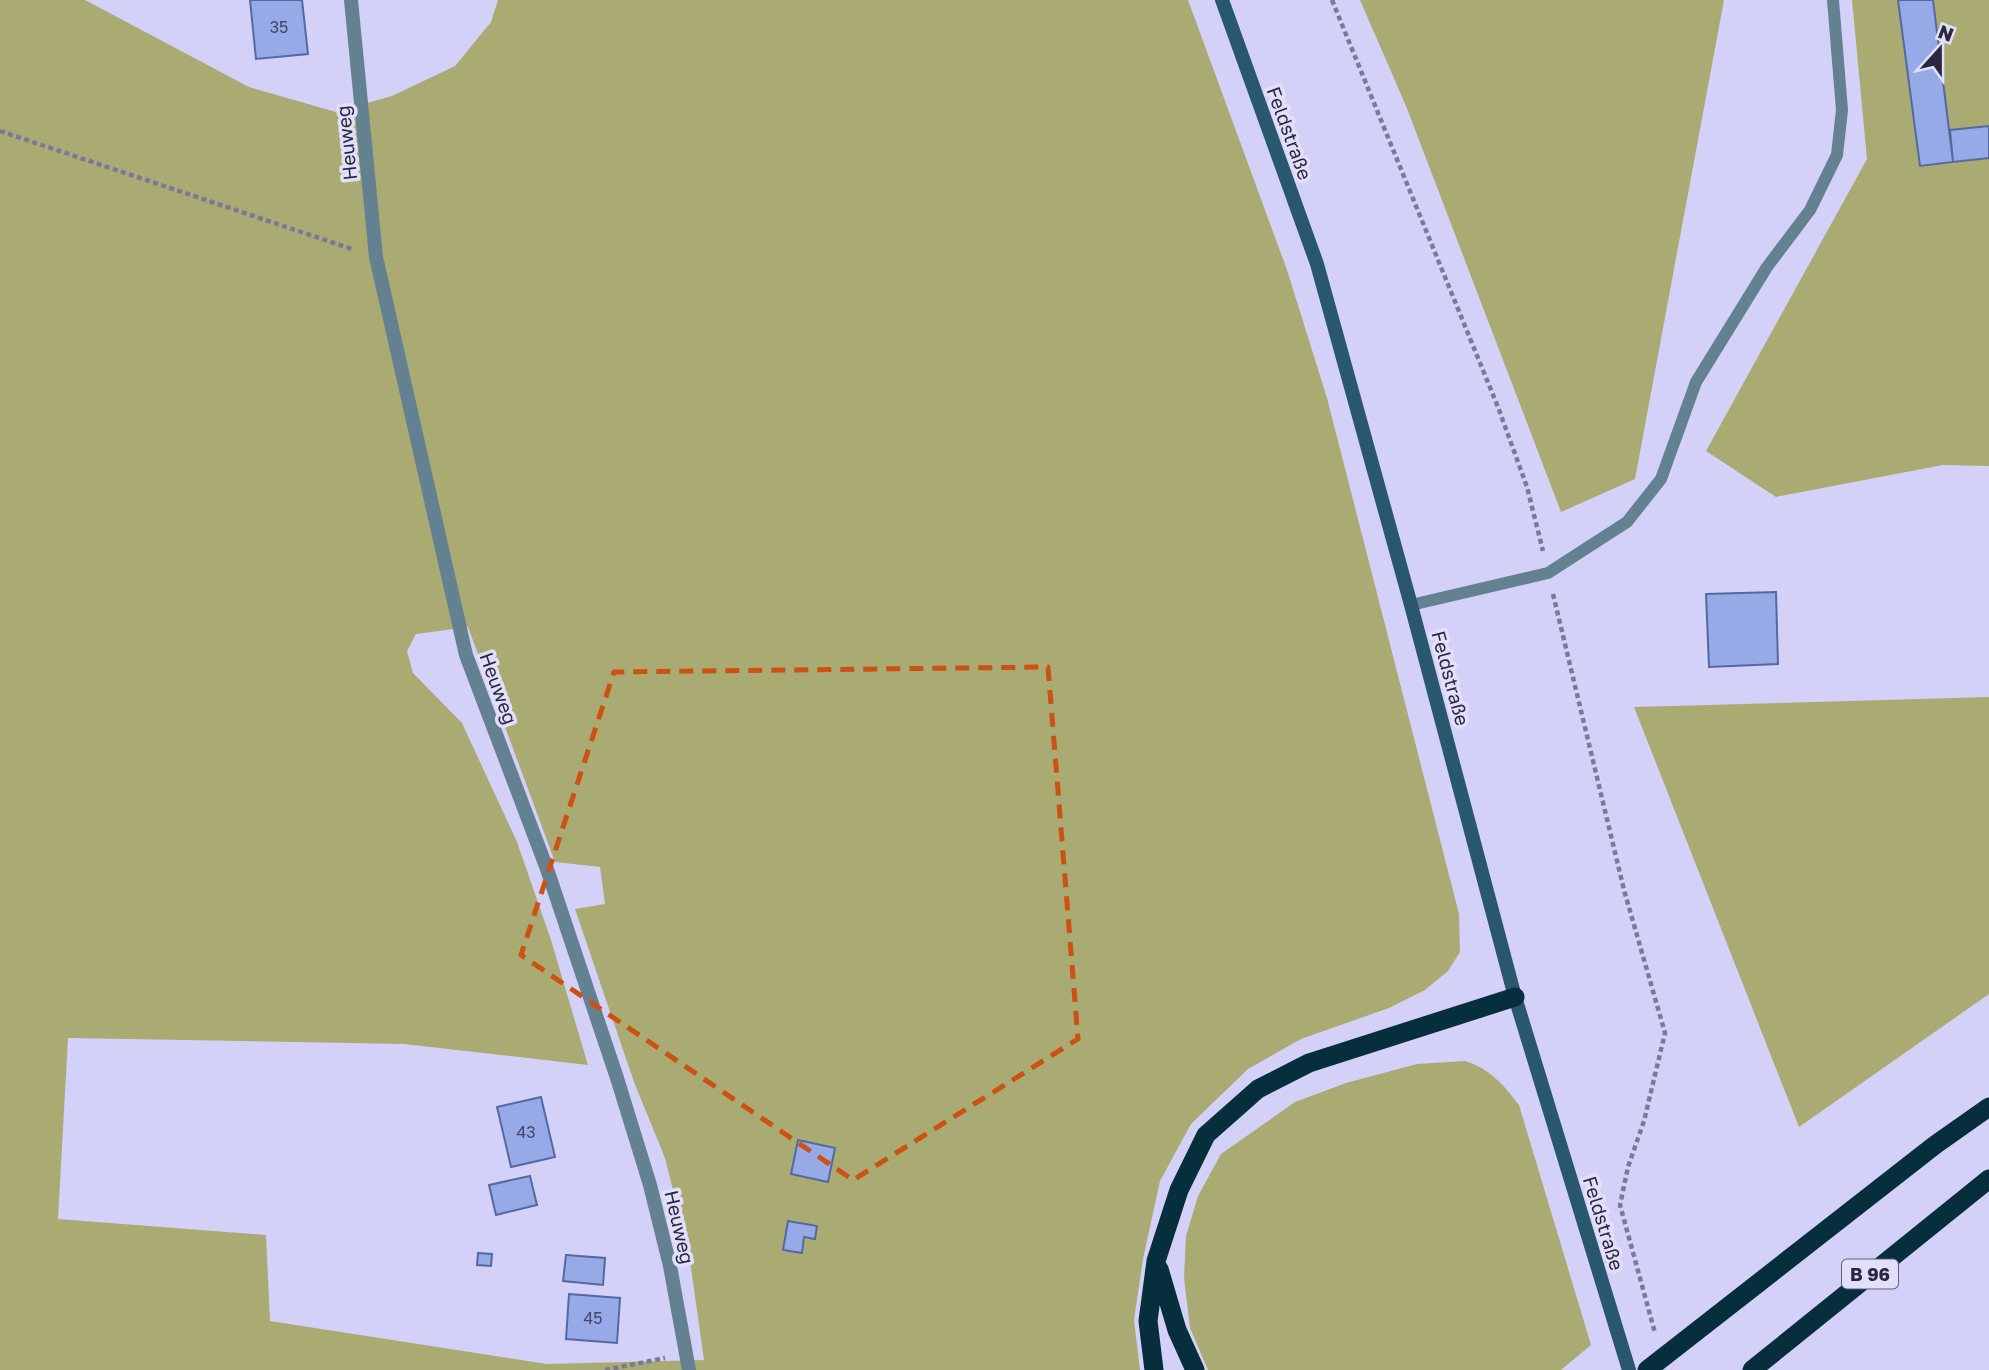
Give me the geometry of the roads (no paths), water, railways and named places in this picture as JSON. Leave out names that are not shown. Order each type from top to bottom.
[{"type":"highway","points":[[1154,1370],[1148,1321],[1156,1261],[1179,1190],[1206,1135],[1258,1089],[1309,1063],[1515,997]]},
{"type":"highway","points":[[1647,1370],[1935,1145],[1989,1107]]},
{"type":"highway","name":"B 96","points":[[1752,1370],[1989,1179]]},
{"type":"highway","points":[[1156,1261],[1177,1330],[1195,1370]]},
{"type":"main road","name":"Feldstraße","points":[[1222,0],[1317,264],[1412,605],[1515,997],[1629,1370]]},
{"type":"street","name":"Heuweg","points":[[351,0],[376,257],[466,655],[547,869],[617,1077],[650,1185],[670,1266],[689,1370]]},
{"type":"lane","points":[[1412,605],[1548,573],[1627,522],[1661,479],[1696,382],[1768,267],[1810,210],[1837,155],[1842,110],[1832,0]]}]
